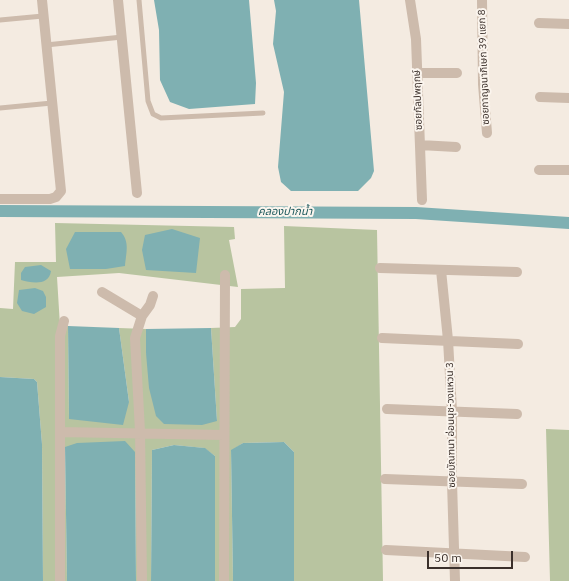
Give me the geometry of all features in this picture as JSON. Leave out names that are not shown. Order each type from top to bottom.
[{"type":"street","points":[[0,199],[50,199],[56,197],[61,191],[42,0]]},
{"type":"street","points":[[118,0],[137,193]]},
{"type":"street","name":"ซอยกัลปพฤกษ์","points":[[410,0],[416,39],[422,200]]},
{"type":"street","name":"ซอยกาญจนาภิเษก 39 แยก 8","points":[[482,0],[483,84],[487,133]]},
{"type":"street","points":[[540,23],[569,24]]},
{"type":"street","points":[[418,73],[457,73]]},
{"type":"street","points":[[540,98],[569,98]]},
{"type":"street","points":[[420,145],[456,148]]},
{"type":"street","points":[[539,170],[569,170]]},
{"type":"street","points":[[380,268],[517,272]]},
{"type":"street","name":"ซอยมัณฑนา อ่อนนุช-วงแหวน 3","points":[[441,270],[448,340],[452,411],[452,482],[455,581]]},
{"type":"street","points":[[224,581],[225,275]]},
{"type":"street","points":[[102,292],[142,316]]},
{"type":"street","points":[[142,581],[140,433],[135,338],[142,316],[150,305],[152,296]]},
{"type":"street","points":[[60,581],[60,336],[64,320]]},
{"type":"street","points":[[382,338],[518,344]]},
{"type":"street","points":[[387,409],[517,414]]},
{"type":"street","points":[[60,432],[224,435]]},
{"type":"street","points":[[385,479],[522,484]]},
{"type":"street","points":[[386,550],[524,557]]},
{"type":"lane","points":[[139,0],[147,95],[152,114],[162,118],[263,114]]},
{"type":"lane","points":[[0,20],[44,16]]},
{"type":"lane","points":[[46,45],[122,37]]},
{"type":"lane","points":[[0,108],[52,103]]},
{"type":"green space","points":[[55,223],[234,227],[235,239],[229,240],[238,287],[119,273],[57,277],[60,326],[68,326],[69,419],[129,402],[119,328],[146,329],[146,353],[217,421],[211,328],[235,327],[241,319],[241,289],[285,288],[284,226],[377,230],[383,581],[294,581],[294,452],[284,442],[243,443],[231,451],[233,581],[215,581],[215,456],[204,448],[174,445],[152,450],[151,581],[136,581],[135,452],[65,447],[67,581],[43,581],[42,444],[37,382],[34,379],[0,377],[0,308],[13,309],[15,262],[56,262]]},
{"type":"green space","points":[[546,429],[569,430],[569,581],[550,581]]},
{"type":"water","points":[[154,0],[249,0],[256,83],[255,104],[189,109],[170,102],[160,80],[159,30]]},
{"type":"water","points":[[274,0],[359,0],[374,171],[371,178],[358,191],[291,191],[281,182],[278,167],[284,92],[273,44],[276,11]]},
{"type":"water","points":[[172,229],[200,238],[196,273],[146,270],[142,250],[145,235]]},
{"type":"water","points":[[75,232],[121,232],[126,240],[127,252],[125,266],[106,269],[70,269],[66,249]]},
{"type":"water","points":[[41,265],[51,271],[50,276],[47,279],[39,282],[21,280],[21,273],[25,267]]},
{"type":"water","points":[[35,288],[43,291],[46,297],[46,307],[34,314],[22,311],[17,303],[19,290]]},
{"type":"water","points":[[68,326],[119,328],[129,402],[123,425],[69,419]]},
{"type":"water","points":[[211,328],[217,421],[202,425],[164,424],[156,416],[149,388],[146,353],[146,329]]},
{"type":"water","points":[[0,377],[34,379],[37,382],[42,444],[43,581],[0,581]]},
{"type":"water","points":[[125,441],[135,452],[136,581],[67,581],[65,447],[77,443]]},
{"type":"water","points":[[284,442],[294,452],[294,581],[233,581],[231,450],[243,443]]},
{"type":"water","points":[[174,445],[205,448],[215,456],[215,581],[151,581],[152,450]]},
{"type":"waterway","name":"คลองปากน้ำ","points":[[0,211],[416,213],[569,223]]}]
